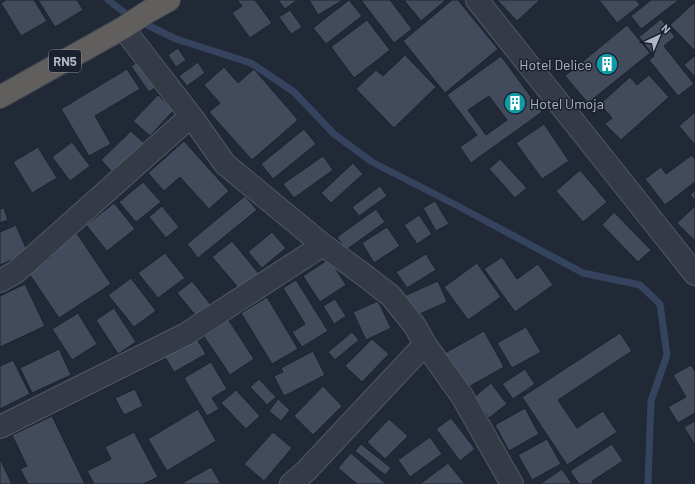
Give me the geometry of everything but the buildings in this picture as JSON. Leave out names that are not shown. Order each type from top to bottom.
[{"type":"highway","name":"RN5","points":[[0,97],[126,26],[156,5]]},
{"type":"street","points":[[477,0],[695,274]]},
{"type":"street","points":[[126,26],[225,164],[323,245],[390,296],[415,326],[425,344],[462,396],[512,484]]},
{"type":"street","points":[[0,281],[16,272],[191,116]]},
{"type":"street","points":[[0,427],[186,334],[323,245]]},
{"type":"street","points":[[291,484],[306,471],[425,344]]},
{"type":"waterway","points":[[108,0],[129,16],[176,39],[251,63],[294,92],[334,134],[372,162],[583,273],[640,285],[660,304],[667,355],[651,401],[648,484]]},
{"type":"place","name":"Hotel Delice","points":[[607,64]]},
{"type":"place","name":"Hotel Umoja","points":[[515,103]]}]
